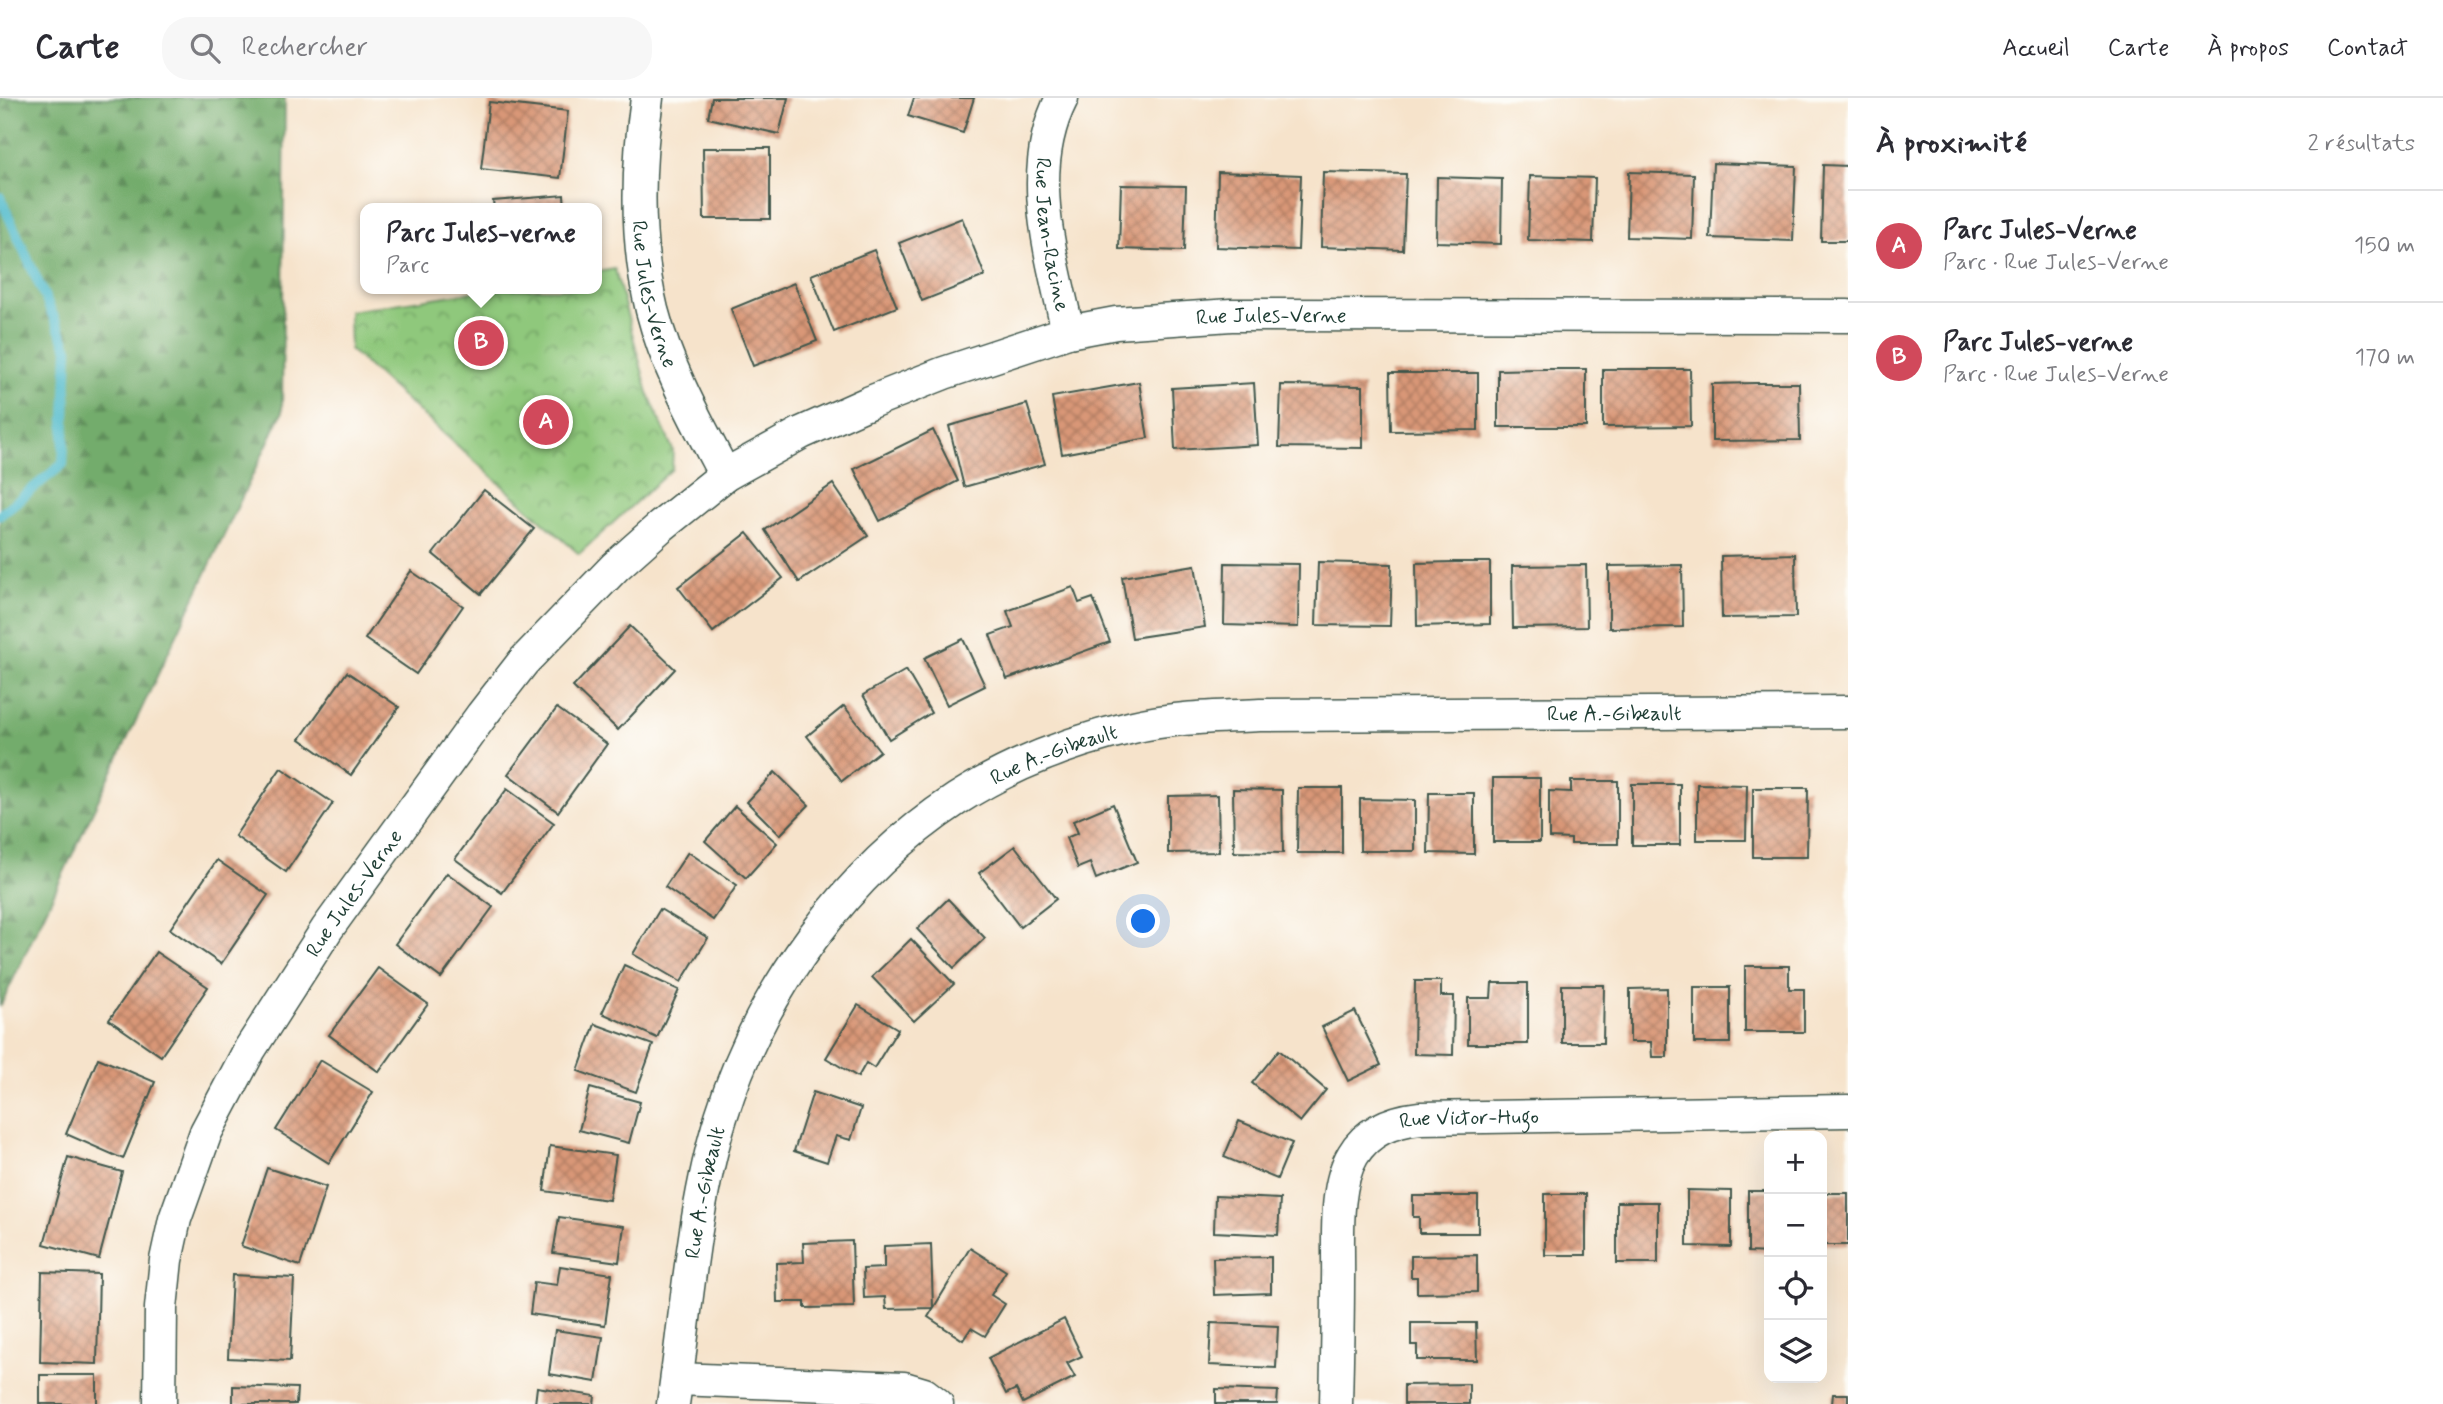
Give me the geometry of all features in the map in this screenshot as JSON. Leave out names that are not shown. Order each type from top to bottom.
[{"type":"street","name":"Rue Jules-Verne","points":[[647,98],[638,185],[643,268],[664,349],[688,404],[725,475]]},
{"type":"street","name":"Rue Jean-Racine","points":[[1062,98],[1047,139],[1042,168],[1050,246],[1068,332]]},
{"type":"street","name":"Rue Jules-Verne","points":[[160,1404],[160,1308],[174,1219],[206,1132],[250,1049],[327,929],[524,661],[615,567],[725,475],[801,433],[868,402],[944,373],[1068,332],[1116,323],[1231,315],[1848,316]]},
{"type":"street","name":"Rue A.-Gibeault","points":[[675,1392],[700,1210],[710,1158],[734,1079],[754,1032],[820,926],[864,877],[913,833],[957,799],[1011,770],[1070,746],[1134,727],[1191,718],[1260,715],[1848,712]]},
{"type":"street","name":"Rue Victor-Hugo","points":[[1336,1404],[1339,1202],[1352,1156],[1383,1126],[1400,1120],[1420,1118],[1848,1111]]},
{"type":"street","points":[[675,1392],[904,1388],[924,1394],[937,1404]]},
{"type":"green space","points":[[0,98],[285,98],[282,413],[0,1007]]},
{"type":"green space","points":[[615,269],[648,393],[673,450],[672,469],[579,554],[350,350],[349,311],[459,294],[602,294],[602,271]]},
{"type":"building","points":[[712,98],[788,98],[779,134],[708,118]]},
{"type":"building","points":[[914,98],[974,98],[963,133],[908,116]]},
{"type":"building","points":[[489,102],[568,111],[560,178],[481,169]]},
{"type":"building","points":[[703,148],[770,148],[770,219],[704,219]]},
{"type":"building","points":[[1713,163],[1796,166],[1793,241],[1710,238]]},
{"type":"building","points":[[1823,165],[1848,166],[1848,241],[1821,241]]},
{"type":"building","points":[[1218,172],[1301,175],[1298,250],[1216,247]]},
{"type":"building","points":[[1323,172],[1406,174],[1403,250],[1321,247]]},
{"type":"building","points":[[1629,172],[1694,174],[1692,239],[1627,237]]},
{"type":"building","points":[[1530,176],[1595,178],[1593,242],[1528,240]]},
{"type":"building","points":[[1437,177],[1502,179],[1501,244],[1436,242]]},
{"type":"building","points":[[1121,185],[1186,186],[1184,251],[1119,249]]},
{"type":"building","points":[[564,195],[565,203],[493,203]]},
{"type":"building","points":[[962,218],[985,276],[922,301],[899,243]]},
{"type":"building","points":[[874,250],[897,307],[834,332],[811,275]]},
{"type":"building","points":[[794,283],[817,341],[753,366],[731,309]]},
{"type":"building","points":[[1586,369],[1586,427],[1498,427],[1498,370]]},
{"type":"building","points":[[1603,369],[1690,369],[1691,426],[1603,427]]},
{"type":"building","points":[[1390,373],[1478,373],[1478,430],[1391,431]]},
{"type":"building","points":[[1139,382],[1148,438],[1062,454],[1052,397]]},
{"type":"building","points":[[1254,383],[1258,445],[1175,450],[1172,388]]},
{"type":"building","points":[[1799,383],[1800,440],[1712,441],[1712,384]]},
{"type":"building","points":[[1281,385],[1363,386],[1363,448],[1279,447]]},
{"type":"building","points":[[1027,404],[1045,464],[964,487],[949,426]]},
{"type":"building","points":[[933,430],[958,481],[880,521],[854,469]]},
{"type":"building","points":[[833,484],[868,536],[799,582],[765,530]]},
{"type":"building","points":[[484,490],[534,529],[481,594],[433,554]]},
{"type":"building","points":[[747,533],[783,578],[713,632],[678,587]]},
{"type":"building","points":[[1795,554],[1796,617],[1722,618],[1721,556]]},
{"type":"building","points":[[1318,562],[1392,564],[1390,626],[1316,625]]},
{"type":"building","points":[[1490,562],[1490,624],[1417,626],[1416,563]]},
{"type":"building","points":[[1225,563],[1299,564],[1298,627],[1224,625]]},
{"type":"building","points":[[1195,565],[1205,627],[1132,638],[1122,577]]},
{"type":"building","points":[[1586,565],[1587,627],[1513,628],[1512,566]]},
{"type":"building","points":[[1682,565],[1683,627],[1609,628],[1609,566]]},
{"type":"building","points":[[411,571],[463,606],[416,674],[365,639]]},
{"type":"building","points":[[1073,587],[1079,603],[1093,598],[1110,642],[1007,679],[990,635],[1013,627],[1007,611]]},
{"type":"building","points":[[630,626],[675,669],[618,730],[573,687]]},
{"type":"building","points":[[963,639],[985,686],[947,705],[924,658]]},
{"type":"building","points":[[906,670],[931,713],[889,739],[863,695]]},
{"type":"building","points":[[347,672],[399,707],[351,775],[300,739]]},
{"type":"building","points":[[844,706],[880,751],[842,781],[807,736]]},
{"type":"building","points":[[557,708],[607,744],[558,812],[508,774]]},
{"type":"building","points":[[281,768],[333,803],[286,872],[235,836]]},
{"type":"building","points":[[775,772],[809,805],[780,835],[747,802]]},
{"type":"building","points":[[1493,778],[1540,778],[1540,842],[1493,842]]},
{"type":"building","points":[[1571,781],[1618,781],[1618,844],[1571,844],[1571,839],[1549,838],[1549,791],[1571,792]]},
{"type":"building","points":[[1632,784],[1680,784],[1680,845],[1632,845]]},
{"type":"building","points":[[1697,784],[1747,785],[1746,840],[1697,840]]},
{"type":"building","points":[[1298,788],[1342,788],[1342,853],[1297,853]]},
{"type":"building","points":[[1753,788],[1808,788],[1807,857],[1753,857]]},
{"type":"building","points":[[507,789],[554,823],[502,893],[455,859]]},
{"type":"building","points":[[1233,789],[1282,790],[1283,853],[1234,852]]},
{"type":"building","points":[[1429,793],[1474,793],[1474,854],[1428,853]]},
{"type":"building","points":[[1218,795],[1219,852],[1168,853],[1168,796]]},
{"type":"building","points":[[1360,799],[1415,800],[1415,851],[1360,851]]},
{"type":"building","points":[[1113,804],[1137,862],[1096,879],[1090,863],[1078,868],[1066,838],[1078,833],[1073,821]]},
{"type":"building","points":[[735,806],[777,843],[746,878],[705,841]]},
{"type":"building","points":[[1015,846],[1056,899],[1020,927],[979,873]]},
{"type":"building","points":[[688,852],[737,885],[713,920],[665,887]]},
{"type":"building","points":[[217,860],[268,895],[221,964],[170,929]]},
{"type":"building","points":[[447,873],[493,907],[441,978],[395,944]]},
{"type":"building","points":[[948,899],[985,938],[954,968],[917,929]]},
{"type":"building","points":[[660,909],[708,938],[681,982],[633,954]]},
{"type":"building","points":[[911,939],[954,984],[914,1021],[872,977]]},
{"type":"building","points":[[156,952],[208,987],[161,1056],[109,1020]]},
{"type":"building","points":[[624,965],[679,990],[657,1038],[602,1013]]},
{"type":"building","points":[[1745,966],[1789,966],[1789,989],[1804,989],[1804,1032],[1745,1032]]},
{"type":"building","points":[[378,968],[428,1004],[379,1072],[329,1035]]},
{"type":"building","points":[[1415,981],[1441,981],[1441,996],[1454,996],[1453,1055],[1414,1054]]},
{"type":"building","points":[[1492,983],[1528,983],[1528,1044],[1468,1044],[1468,998],[1491,998]]},
{"type":"building","points":[[1562,985],[1604,985],[1603,1043],[1562,1043]]},
{"type":"building","points":[[1694,987],[1730,987],[1730,1043],[1694,1043]]},
{"type":"building","points":[[1667,988],[1667,1057],[1652,1057],[1651,1042],[1630,1042],[1630,989]]},
{"type":"building","points":[[858,1005],[898,1029],[874,1068],[866,1063],[858,1077],[826,1058]]},
{"type":"building","points":[[1355,1011],[1381,1065],[1348,1081],[1322,1027]]},
{"type":"building","points":[[595,1024],[653,1045],[636,1092],[578,1071]]},
{"type":"building","points":[[1279,1050],[1326,1090],[1300,1122],[1252,1083]]},
{"type":"building","points":[[98,1058],[155,1082],[123,1159],[66,1134]]},
{"type":"building","points":[[320,1060],[373,1092],[329,1163],[276,1130]]},
{"type":"building","points":[[590,1088],[640,1102],[629,1143],[579,1130]]},
{"type":"building","points":[[813,1092],[861,1108],[851,1140],[836,1136],[827,1162],[794,1151]]},
{"type":"building","points":[[1239,1121],[1292,1143],[1277,1179],[1224,1157]]},
{"type":"building","points":[[550,1146],[616,1155],[609,1200],[544,1191]]},
{"type":"building","points":[[68,1157],[122,1172],[99,1259],[44,1244]]},
{"type":"building","points":[[267,1168],[326,1187],[300,1266],[241,1246]]},
{"type":"building","points":[[1687,1190],[1731,1191],[1731,1247],[1687,1246]]},
{"type":"building","points":[[1748,1191],[1764,1191],[1764,1253],[1748,1252]]},
{"type":"building","points":[[1827,1193],[1848,1193],[1848,1245],[1827,1245]]},
{"type":"building","points":[[1545,1194],[1586,1194],[1586,1255],[1545,1255]]},
{"type":"building","points":[[1215,1196],[1280,1199],[1278,1235],[1214,1232]]},
{"type":"building","points":[[1413,1196],[1478,1196],[1478,1233],[1419,1233],[1419,1217],[1413,1217]]},
{"type":"building","points":[[1617,1202],[1658,1202],[1658,1263],[1617,1263]]},
{"type":"building","points":[[559,1217],[624,1226],[619,1262],[553,1253]]},
{"type":"building","points":[[852,1241],[854,1307],[805,1308],[805,1302],[777,1302],[776,1263],[804,1262],[803,1243]]},
{"type":"building","points":[[931,1244],[933,1308],[886,1309],[885,1297],[864,1298],[863,1269],[884,1268],[884,1246]]},
{"type":"building","points":[[970,1248],[1006,1271],[991,1295],[1005,1304],[985,1336],[971,1328],[963,1340],[928,1317]]},
{"type":"building","points":[[1477,1255],[1477,1292],[1417,1293],[1417,1277],[1411,1277],[1411,1256]]},
{"type":"building","points":[[1271,1257],[1271,1293],[1214,1295],[1213,1258]]},
{"type":"building","points":[[560,1266],[612,1274],[605,1325],[530,1314],[534,1282],[557,1285]]},
{"type":"building","points":[[42,1272],[99,1274],[97,1364],[40,1362]]},
{"type":"building","points":[[232,1275],[294,1278],[290,1361],[228,1358]]},
{"type":"building","points":[[1064,1319],[1082,1356],[1067,1363],[1075,1377],[1023,1403],[1016,1389],[1006,1394],[988,1358]]},
{"type":"building","points":[[1211,1323],[1278,1326],[1276,1368],[1209,1365]]},
{"type":"building","points":[[1411,1323],[1476,1323],[1477,1360],[1417,1360],[1417,1345],[1411,1345]]},
{"type":"building","points":[[555,1330],[603,1337],[596,1382],[549,1374]]},
{"type":"building","points":[[40,1375],[97,1375],[97,1404],[40,1404]]},
{"type":"building","points":[[1469,1384],[1469,1404],[1404,1404],[1404,1385]]},
{"type":"building","points":[[233,1386],[297,1388],[296,1404],[233,1404]]},
{"type":"building","points":[[537,1387],[595,1396],[594,1404],[535,1404]]},
{"type":"building","points":[[1216,1389],[1278,1391],[1277,1404],[1216,1404]]},
{"type":"building","points":[[1833,1394],[1848,1394],[1848,1404],[1832,1404]]},
{"type":"waterway","points":[[0,197],[68,349],[63,464],[0,515]]},
{"type":"place","name":"Parc Jules-verne","points":[[481,343]]},
{"type":"place","name":"Parc Jules-Verne","points":[[546,422]]}]
